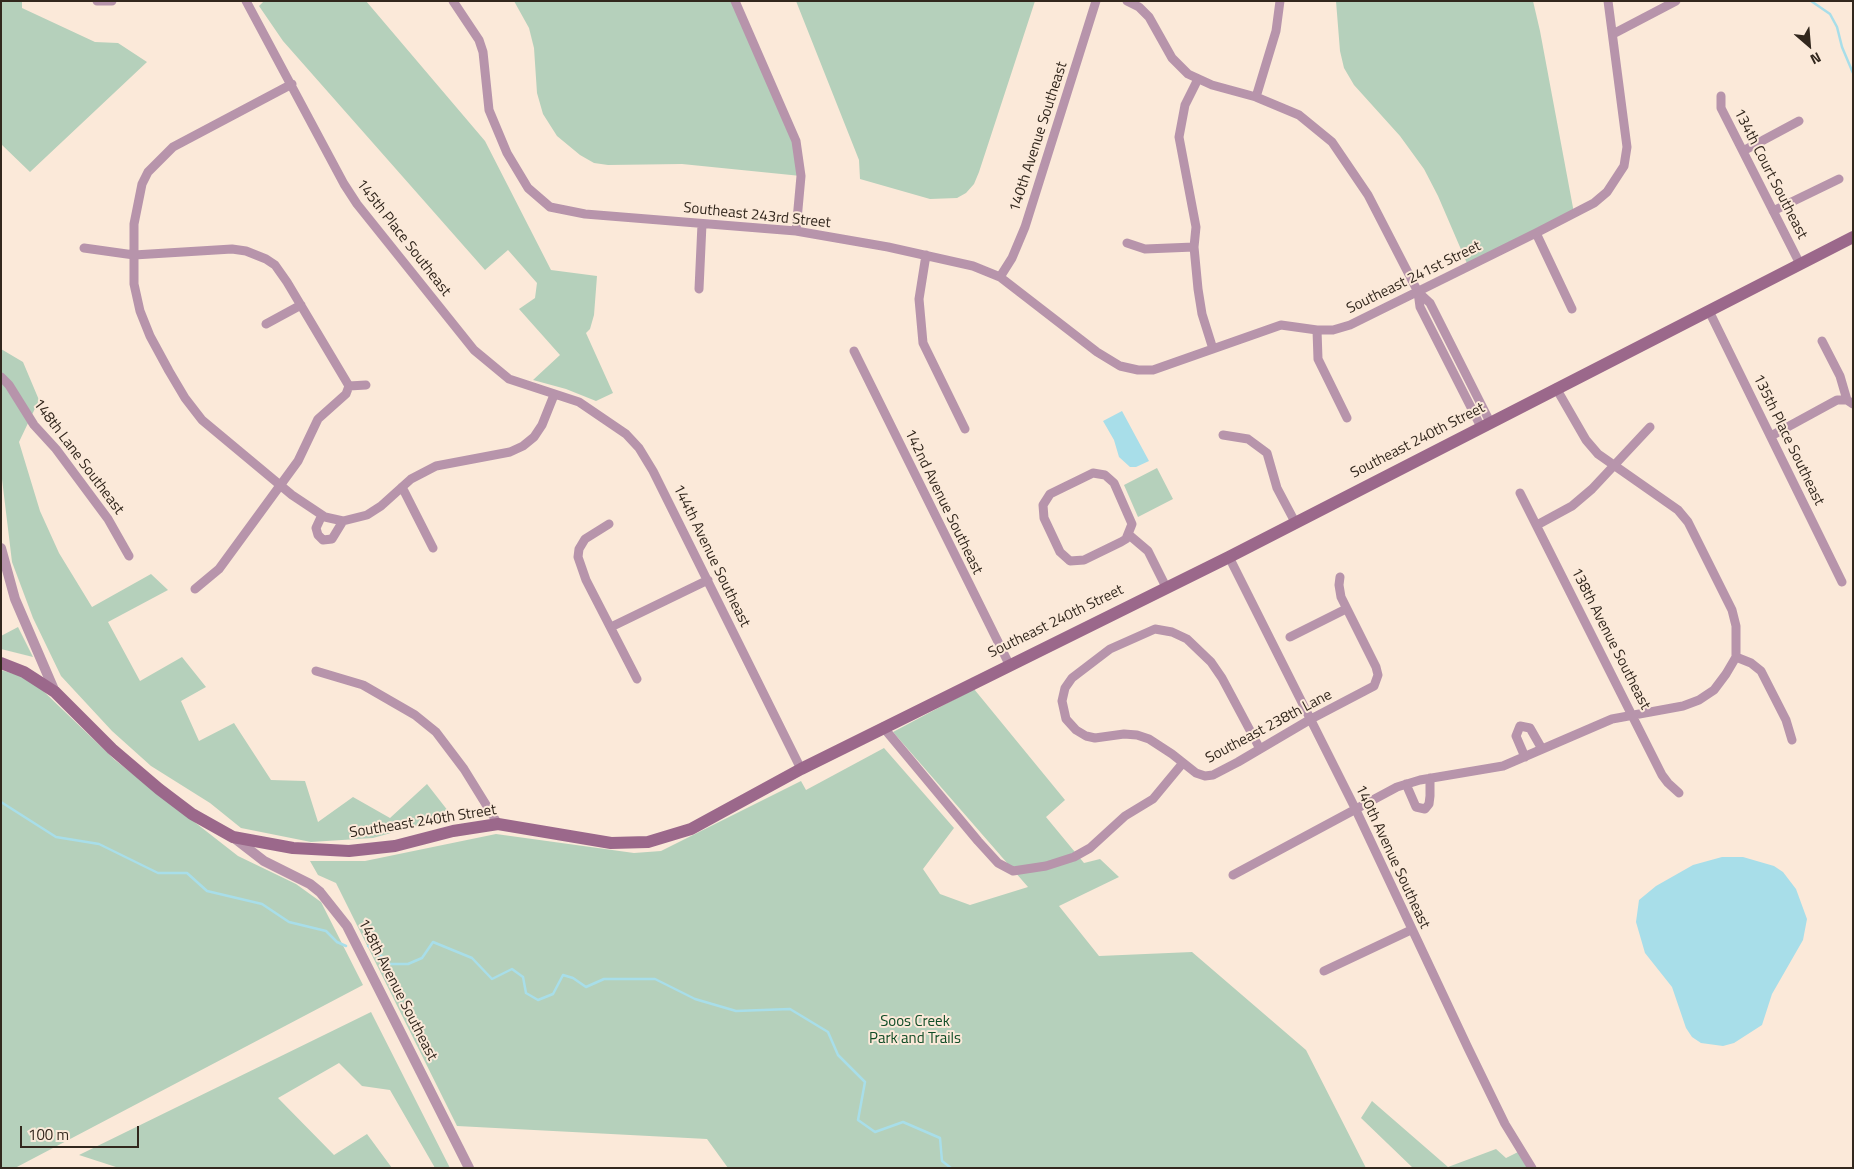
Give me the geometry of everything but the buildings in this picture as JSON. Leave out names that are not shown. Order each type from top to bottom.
[{"type":"main road","name":"Southeast 240th Street","points":[[233,837],[293,848],[349,851],[395,846],[453,831],[498,824],[611,843],[648,842],[691,829],[883,727],[1229,556],[1853,237]]},
{"type":"main road","points":[[1,663],[24,672],[55,692]]},
{"type":"main road","name":"148th Avenue Southeast","points":[[55,692],[112,749],[144,777],[192,814],[233,837]]},
{"type":"street","points":[[97,1],[112,1]]},
{"type":"street","name":"145th Place Southeast","points":[[246,1],[357,204],[474,350],[508,379],[554,395]]},
{"type":"street","name":"Southeast 243rd Street","points":[[453,1],[479,40],[483,52],[486,94],[498,134],[518,175],[540,200],[550,207],[567,212],[796,231],[973,266],[1000,277]]},
{"type":"street","points":[[735,1],[796,141],[801,176],[796,231]]},
{"type":"street","name":"140th Avenue Southeast","points":[[1000,277],[1012,258],[1025,227],[1096,1]]},
{"type":"street","points":[[1127,1],[1138,7],[1149,17],[1176,63],[1198,79],[1256,97],[1299,115],[1332,142],[1368,195],[1418,292],[1430,303],[1485,424]]},
{"type":"street","points":[[1256,97],[1276,31],[1280,1]]},
{"type":"street","points":[[1608,1],[1613,34],[1676,1]]},
{"type":"street","name":"Southeast 241st Street","points":[[1000,277],[1097,352],[1120,366],[1138,370],[1153,370],[1281,324],[1317,330],[1332,330],[1350,325],[1536,234],[1594,203],[1607,192],[1617,180],[1624,166],[1627,147],[1613,34]]},
{"type":"street","points":[[1198,79],[1184,105],[1179,138],[1196,227],[1194,247],[1202,314],[1213,349]]},
{"type":"street","points":[[292,84],[173,147],[148,172],[139,196],[134,224],[134,284],[140,311],[150,336],[185,398],[202,420],[282,484],[292,495],[322,515],[343,521],[367,515],[411,479],[436,466],[510,452],[523,446],[534,437],[542,425],[554,395]]},
{"type":"street","name":"134th Court Southeast","points":[[1721,96],[1721,108],[1800,264]]},
{"type":"street","points":[[1743,151],[1799,121]]},
{"type":"street","points":[[1773,211],[1839,179]]},
{"type":"street","points":[[699,289],[702,224]]},
{"type":"street","points":[[1536,234],[1572,309]]},
{"type":"street","points":[[1127,243],[1145,249],[1194,247]]},
{"type":"street","points":[[84,248],[134,255],[232,249],[246,251],[275,265],[349,386]]},
{"type":"street","points":[[926,256],[919,299],[923,343],[965,429]]},
{"type":"street","points":[[266,324],[301,305]]},
{"type":"street","name":"135th Place Southeast","points":[[1709,311],[1842,582]]},
{"type":"street","points":[[1317,330],[1317,350],[1320,365],[1347,418]]},
{"type":"street","points":[[1771,436],[1837,400],[1850,402],[1840,376],[1822,341]]},
{"type":"street","name":"142nd Avenue Southeast","points":[[854,351],[1009,664]]},
{"type":"street","name":"148th Lane Southeast","points":[[1,377],[9,385],[34,425],[56,449],[108,519],[129,556]]},
{"type":"street","points":[[349,386],[366,385]]},
{"type":"street","points":[[195,589],[219,569],[298,461],[318,419],[346,394],[349,386]]},
{"type":"street","points":[[1233,875],[1355,808],[1406,784],[1430,778],[1477,772],[1503,766],[1585,728],[1632,714],[1684,706],[1699,700],[1714,690],[1736,657],[1738,640],[1732,610],[1688,522],[1678,510],[1612,466],[1586,440],[1556,388]]},
{"type":"street","name":"144th Avenue Southeast","points":[[554,395],[579,402],[626,434],[639,448],[653,471],[801,769]]},
{"type":"street","points":[[1537,525],[1572,506],[1650,427]]},
{"type":"street","points":[[1223,435],[1248,438],[1267,453],[1277,488],[1295,522]]},
{"type":"street","points":[[1092,474],[1105,475],[1114,483],[1131,518],[1132,524],[1128,534],[1121,542],[1084,560],[1070,561],[1060,552],[1044,518],[1043,505],[1050,494],[1092,474]]},
{"type":"street","points":[[402,487],[433,548]]},
{"type":"street","name":"138th Avenue Southeast","points":[[1520,493],[1662,775],[1679,793]]},
{"type":"street","points":[[322,515],[316,528],[318,535],[323,540],[332,539],[343,521]]},
{"type":"street","points":[[609,524],[585,538],[579,549],[578,557],[586,580],[637,679]]},
{"type":"street","points":[[1128,534],[1148,551],[1166,587]]},
{"type":"street","name":"148th Avenue Southeast","points":[[1,548],[15,599],[55,692]]},
{"type":"street","name":"140th Avenue Southeast","points":[[1229,556],[1355,808],[1411,930],[1505,1124],[1532,1168]]},
{"type":"street","points":[[1290,637],[1346,609],[1340,597],[1338,586],[1340,576]]},
{"type":"street","points":[[611,627],[708,580]]},
{"type":"street","name":"Southeast 238th Lane","points":[[1260,749],[1222,678],[1210,662],[1187,639],[1172,632],[1155,630],[1110,649],[1072,678],[1065,688],[1062,701],[1066,719],[1076,730],[1086,736],[1094,738],[1124,734],[1137,735],[1164,749],[1196,773],[1205,776],[1214,775],[1260,749],[1311,718],[1369,689],[1377,681],[1376,667],[1346,609]]},
{"type":"street","points":[[1736,657],[1751,663],[1761,671],[1786,720],[1792,740]]},
{"type":"street","points":[[316,671],[363,685],[415,715],[429,726],[464,769],[498,824]]},
{"type":"street","points":[[1525,757],[1516,736],[1520,726],[1530,728],[1542,749]]},
{"type":"street","points":[[883,727],[998,864],[1013,871],[1028,870],[1074,857],[1090,848],[1126,816],[1153,799],[1182,764]]},
{"type":"street","points":[[1406,784],[1416,807],[1425,809],[1429,804],[1430,778]]},
{"type":"street","name":"148th Avenue Southeast","points":[[233,837],[264,861],[310,884],[328,902],[347,926],[470,1168]]},
{"type":"street","points":[[1324,972],[1411,930]]},
{"type":"green space","points":[[1,1],[22,1],[22,8],[95,42],[118,43],[147,62],[30,172],[1,144]]},
{"type":"green space","points":[[264,1],[366,1],[485,141],[551,270],[597,276],[594,315],[590,329],[586,333],[613,393],[596,401],[566,389],[533,380],[560,355],[519,309],[535,298],[537,283],[508,250],[485,270],[283,41],[259,6]]},
{"type":"green space","points":[[514,1],[735,1],[789,122],[801,176],[682,164],[608,165],[594,163],[580,155],[557,136],[543,114],[537,93],[534,48],[529,28]]},
{"type":"green space","points":[[796,1],[1035,1],[979,172],[974,184],[966,193],[957,198],[930,199],[860,179],[859,160]]},
{"type":"green space","points":[[1336,1],[1533,1],[1574,213],[1469,268],[1438,196],[1424,169],[1400,136],[1354,85],[1344,68],[1340,51]]},
{"type":"green space","points":[[1,349],[23,362],[39,400],[19,442],[40,511],[59,553],[92,607],[151,574],[168,590],[108,622],[140,681],[182,657],[206,687],[181,701],[199,741],[234,723],[271,780],[305,781],[318,822],[353,797],[390,818],[427,784],[452,816],[373,838],[311,842],[241,828],[210,803],[151,766],[112,731],[61,676],[33,618],[12,562],[2,479]]},
{"type":"green space","points":[[1157,468],[1173,499],[1138,517],[1124,485]]},
{"type":"green space","points":[[18,627],[33,657],[1,649],[1,636]]},
{"type":"green space","points":[[1,670],[21,676],[38,686],[115,760],[238,856],[296,884],[321,902],[363,985],[15,1168],[1,1168]]},
{"type":"green space","name":"Soos Creek Park and Trails","points":[[974,689],[1065,800],[1046,817],[1084,863],[1100,859],[1119,877],[1059,906],[1099,956],[1192,952],[1306,1050],[1366,1168],[728,1168],[707,1139],[457,1126],[336,883],[318,875],[310,861],[365,861],[496,834],[634,853],[661,851],[801,781],[806,790],[884,748],[954,828],[923,869],[940,894],[970,905],[1028,887],[893,732]]},
{"type":"green space","points":[[371,1012],[450,1168],[435,1168],[390,1090],[362,1086],[339,1063],[278,1098],[334,1155],[367,1134],[392,1168],[119,1168],[79,1155]]},
{"type":"green space","points":[[1372,1101],[1448,1167],[1496,1149],[1506,1158],[1518,1152],[1528,1168],[1413,1168],[1361,1118]]},
{"type":"water","points":[[1122,411],[1149,461],[1136,467],[1130,467],[1119,457],[1114,440],[1103,421]]},
{"type":"water","points":[[1722,857],[1743,857],[1774,866],[1783,872],[1796,889],[1807,919],[1803,940],[1772,994],[1762,1025],[1734,1043],[1723,1046],[1701,1043],[1692,1037],[1686,1028],[1672,987],[1645,953],[1636,922],[1639,900],[1656,886],[1693,865]]},
{"type":"waterway","points":[[1811,1],[1830,14],[1837,27],[1842,47],[1853,73]]},
{"type":"waterway","points":[[1,802],[56,837],[99,844],[158,873],[187,873],[207,891],[262,904],[289,922],[326,931],[337,942],[346,946]]},
{"type":"waterway","points":[[368,946],[375,950],[389,964],[408,964],[422,958],[433,942],[472,958],[492,979],[512,969],[523,977],[526,993],[538,1000],[553,994],[563,975],[573,978],[586,987],[604,979],[655,979],[695,999],[736,1011],[790,1009],[828,1032],[838,1055],[865,1082],[858,1120],[875,1132],[903,1122],[940,1138],[942,1161],[951,1168]]}]
